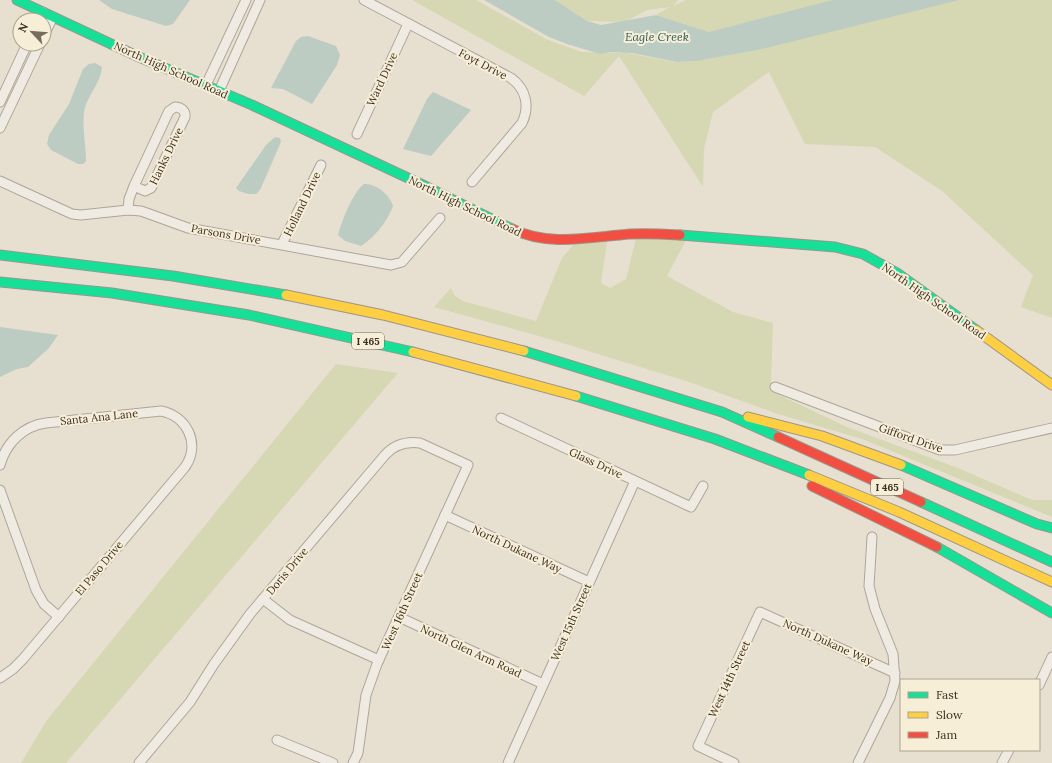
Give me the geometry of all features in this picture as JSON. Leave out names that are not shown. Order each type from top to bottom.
[{"type":"main road","name":"North High School Road","points":[[17,0],[35,12]]},
{"type":"main road","name":"North High School Road","points":[[53,17],[206,85],[423,185],[517,233],[530,237],[569,241],[632,234],[663,234],[835,247],[863,254],[897,273],[1052,385]]},
{"type":"main road","name":"I 465","points":[[0,255],[180,277],[273,292],[376,313],[549,357],[722,412],[1052,562]]},
{"type":"main road","name":"I 465","points":[[0,282],[112,293],[249,315],[365,341],[554,390],[715,439],[770,459],[899,512],[1052,582]]},
{"type":"main road","points":[[722,412],[782,424],[878,457],[1037,524],[1052,528]]},
{"type":"main road","points":[[770,459],[810,486],[936,546],[1052,613]]},
{"type":"main road","points":[[1037,524],[1052,534]]},
{"type":"street","points":[[206,85],[246,0]]},
{"type":"street","points":[[219,91],[260,0]]},
{"type":"street","name":"Foyt Drive","points":[[364,0],[511,78],[524,94],[526,109],[522,122],[472,182]]},
{"type":"street","name":"Ward Drive","points":[[357,134],[408,24]]},
{"type":"street","points":[[0,102],[24,52]]},
{"type":"street","points":[[1,124],[36,52]]},
{"type":"street","points":[[17,66],[27,71]]},
{"type":"street","name":"Hanks Drive","points":[[128,210],[130,196],[134,186],[169,111],[175,107],[179,107],[185,114],[185,117],[151,188],[146,191],[134,186]]},
{"type":"street","name":"Holland Drive","points":[[282,244],[321,165]]},
{"type":"street","name":"Parsons Drive","points":[[0,181],[72,214],[86,215],[128,210],[146,212],[188,228],[394,265],[403,261],[440,218]]},
{"type":"street","name":"Gifford Drive","points":[[776,387],[940,450],[955,450],[1052,428]]},
{"type":"street","name":"Santa Ana Lane","points":[[0,465],[7,448],[14,439],[28,428],[37,424],[157,411],[171,414],[185,426],[191,438],[191,453]]},
{"type":"street","name":"Glass Drive","points":[[501,418],[691,508],[703,486]]},
{"type":"street","name":"Doris Drive","points":[[139,763],[190,702],[226,647],[263,599],[385,455],[395,446],[409,443],[420,443],[468,465]]},
{"type":"street","name":"El Paso Drive","points":[[0,678],[13,669],[23,659],[59,617],[185,467],[191,453]]},
{"type":"street","name":"West 16th Street","points":[[353,763],[358,753],[366,695],[379,660],[468,465]]},
{"type":"street","name":"West 15th Street","points":[[508,763],[635,481]]},
{"type":"street","points":[[0,490],[36,590],[44,604],[59,617]]},
{"type":"street","name":"North Dukane Way","points":[[445,515],[589,582]]},
{"type":"street","points":[[858,763],[890,698],[894,687],[895,673],[892,649],[876,609],[869,586],[872,537]]},
{"type":"street","points":[[263,599],[290,620],[379,660]]},
{"type":"street","name":"North Dukane Way","points":[[760,612],[895,673]]},
{"type":"street","name":"West 14th Street","points":[[734,763],[698,746],[760,612]]},
{"type":"street","name":"North Glen Arm Road","points":[[399,617],[543,684]]},
{"type":"street","points":[[1040,684],[1052,657]]},
{"type":"street","points":[[278,740],[332,763]]},
{"type":"street","points":[[1002,763],[1008,751]]},
{"type":"green space","points":[[412,0],[476,0],[548,40],[582,52],[620,53],[620,55],[622,52],[674,62],[697,61],[758,50],[947,0],[1052,0],[1052,318],[1021,307],[1033,275],[942,191],[875,147],[805,144],[769,72],[713,112],[704,149],[703,187],[619,56],[584,96]]},
{"type":"green space","points":[[555,0],[678,0],[673,6],[686,0],[842,0],[709,32],[656,15],[670,7],[647,10],[625,22],[587,21]]},
{"type":"green space","points":[[636,238],[686,240],[667,276],[733,312],[773,323],[771,384],[775,393],[847,427],[958,468],[1032,500],[1052,500],[1052,517],[862,439],[778,414],[689,382],[546,338],[434,307],[451,288],[455,296],[463,301],[536,321],[562,258],[574,244],[607,242],[601,283],[610,288],[626,279]]},
{"type":"green space","points":[[336,364],[398,373],[66,763],[21,763],[47,720]]},
{"type":"water","points":[[99,0],[190,0],[173,24],[166,26],[112,9]]},
{"type":"water","name":"Eagle Creek","points":[[484,0],[555,0],[587,21],[601,25],[656,15],[709,32],[833,0],[959,0],[758,50],[697,61],[677,62],[632,53],[610,52],[600,54],[567,44],[549,37]]},
{"type":"water","points":[[308,36],[336,46],[340,55],[337,65],[312,104],[283,89],[271,88],[296,41],[301,37]]},
{"type":"water","points":[[95,63],[102,67],[101,74],[85,107],[83,125],[86,161],[83,164],[78,164],[51,150],[47,144],[49,135],[69,104],[83,69],[89,64]]},
{"type":"water","points":[[433,92],[471,110],[431,156],[403,149],[427,99]]},
{"type":"water","points":[[275,137],[280,138],[281,142],[260,190],[256,194],[248,194],[239,191],[236,188],[266,145]]},
{"type":"water","points":[[364,184],[373,185],[382,190],[389,198],[393,206],[380,229],[361,246],[345,241],[338,235],[352,200]]},
{"type":"water","points":[[0,327],[58,335],[49,348],[28,367],[17,369],[0,377]]},
{"type":"traffic: fast","points":[[17,0],[139,57],[252,105],[423,185],[512,229]]},
{"type":"traffic: fast","points":[[680,235],[835,247],[863,254],[897,273],[976,330]]},
{"type":"traffic: fast","points":[[0,255],[173,276],[286,295]]},
{"type":"traffic: fast","points":[[0,282],[112,293],[249,315],[413,352]]},
{"type":"traffic: fast","points":[[524,351],[722,412],[778,437]]},
{"type":"traffic: fast","points":[[576,396],[715,439],[809,475]]},
{"type":"traffic: fast","points":[[901,465],[1037,524],[1052,528]]},
{"type":"traffic: fast","points":[[921,502],[1052,562]]},
{"type":"traffic: fast","points":[[937,547],[1052,613]]},
{"type":"traffic: slow","points":[[286,295],[383,315],[524,351]]},
{"type":"traffic: slow","points":[[976,330],[1052,385]]},
{"type":"traffic: slow","points":[[413,352],[576,396]]},
{"type":"traffic: slow","points":[[748,417],[822,436],[901,465]]},
{"type":"traffic: slow","points":[[809,475],[899,512],[1052,582]]},
{"type":"traffic: jam","points":[[512,229],[526,235],[555,239],[636,234],[680,235]]},
{"type":"traffic: jam","points":[[778,437],[921,502]]},
{"type":"traffic: jam","points":[[812,486],[937,547]]}]
